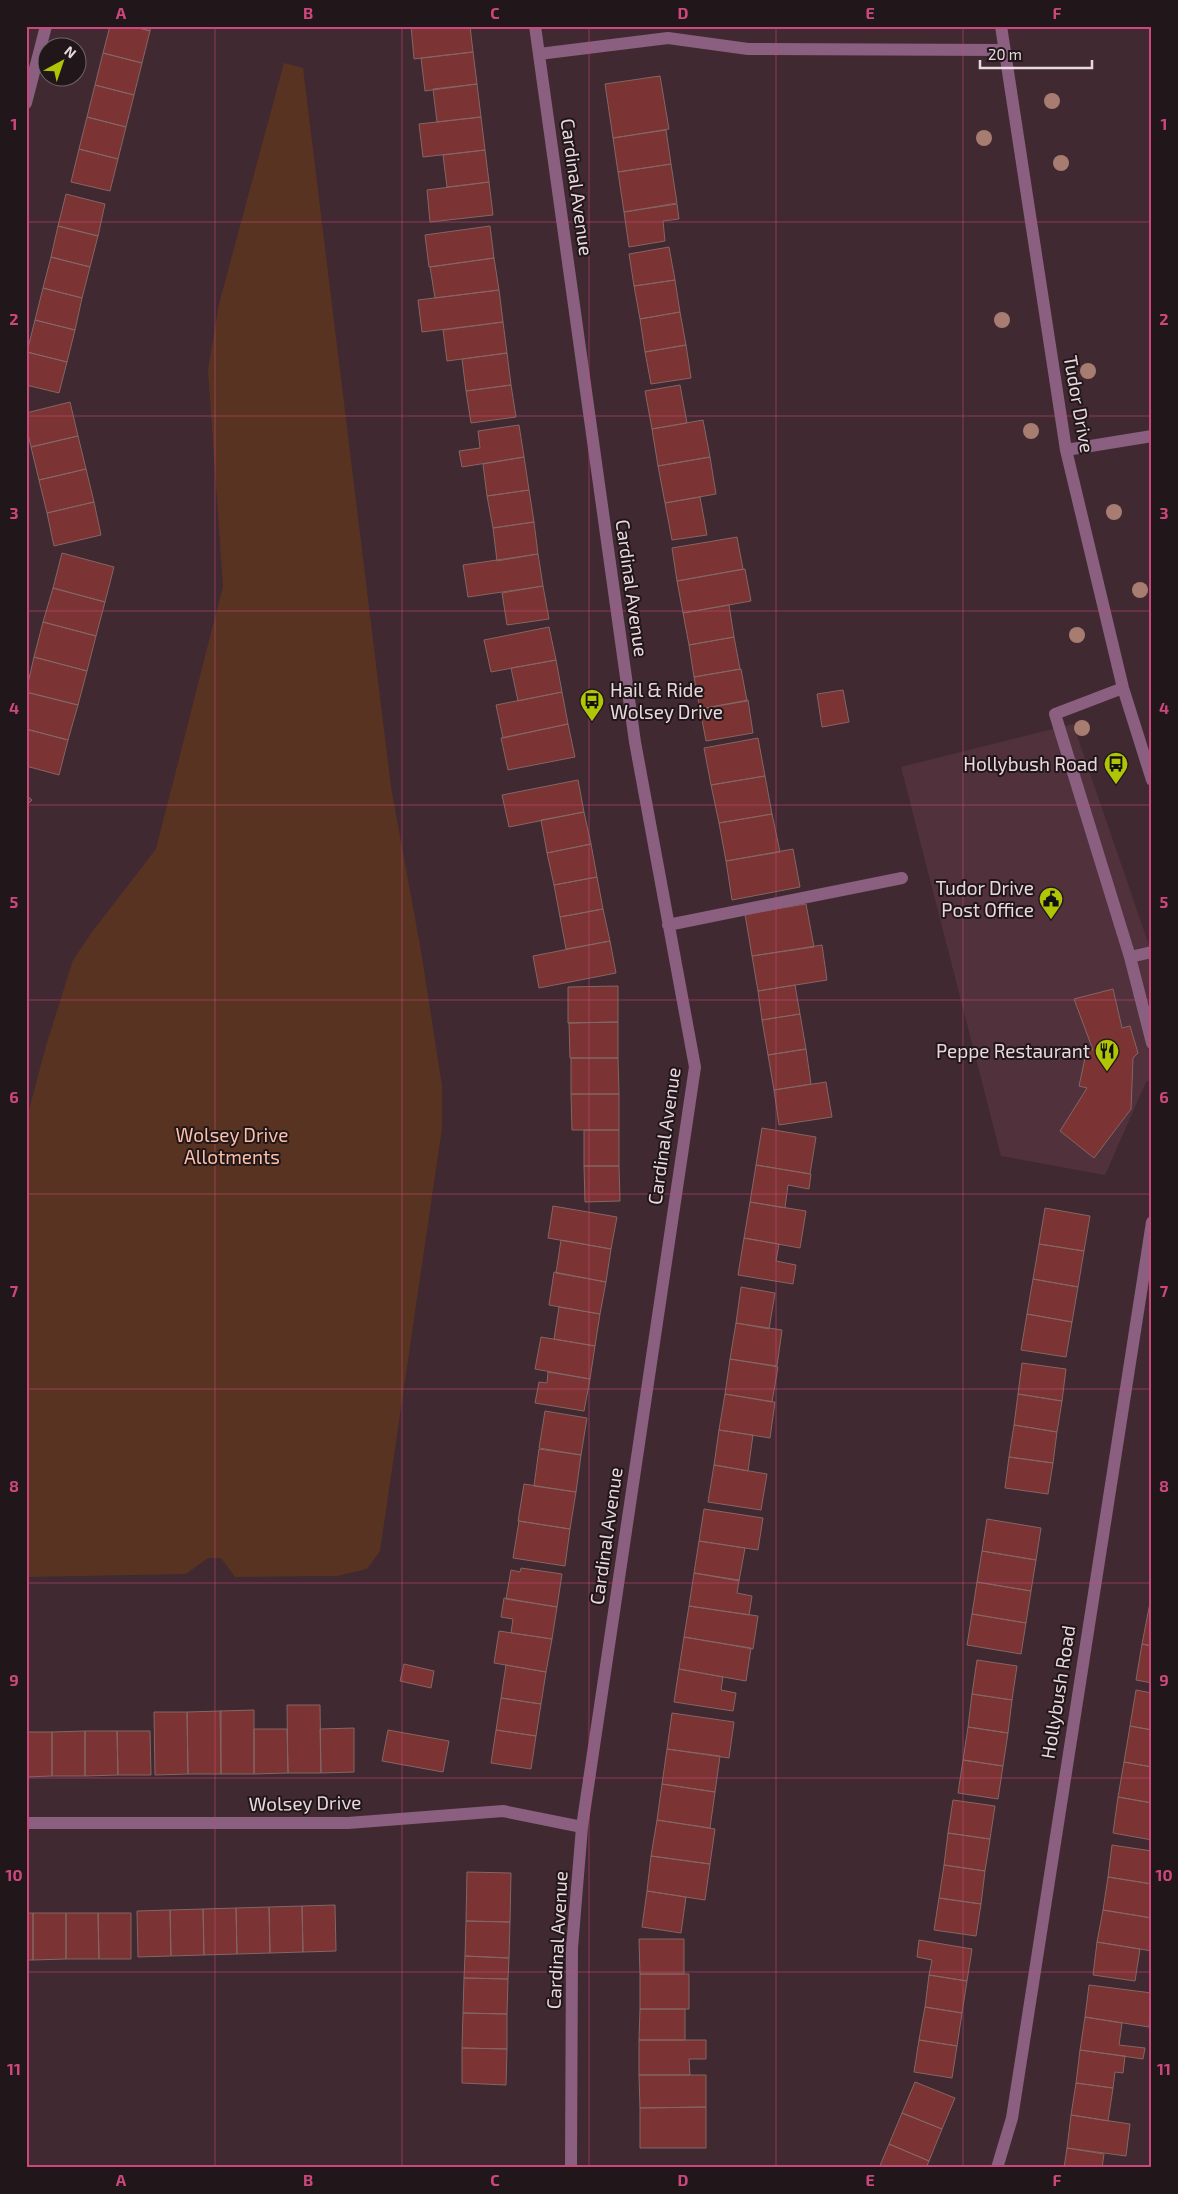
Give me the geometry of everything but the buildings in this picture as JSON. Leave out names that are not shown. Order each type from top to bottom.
[{"type":"street","points":[[26,103],[46,26]]},
{"type":"street","name":"Cardinal Avenue","points":[[535,26],[635,742],[695,1068],[582,1827],[572,1948],[571,2168]]},
{"type":"street","name":"Tudor Drive","points":[[1001,26],[1003,50],[1066,450],[1123,688],[1152,780]]},
{"type":"street","points":[[539,54],[668,38],[748,49],[1003,50]]},
{"type":"street","points":[[1066,450],[1152,436]]},
{"type":"street","points":[[1123,688],[1055,714],[1130,956],[1152,1043]]},
{"type":"street","points":[[668,925],[902,878]]},
{"type":"street","points":[[1130,956],[1152,952]]},
{"type":"street","name":"Hollybush Road","points":[[997,2168],[1012,2118],[1152,1222]]},
{"type":"street","name":"Wolsey Drive","points":[[26,1823],[348,1823],[503,1812],[582,1827]]},
{"type":"shaded area","points":[[1073,724],[1152,954],[1152,1079],[1146,1082],[1105,1175],[1001,1156],[901,767]]},
{"type":"green space","name":"Wolsey Drive Allotments","points":[[284,63],[303,68],[391,787],[421,951],[442,1086],[442,1128],[380,1551],[367,1569],[337,1576],[235,1577],[221,1558],[208,1558],[186,1574],[26,1577],[26,1121],[46,1046],[73,960],[92,932],[156,849],[223,586],[208,370],[219,304]]},
{"type":"place","name":"Hail & Ride Wolsey Drive","points":[[592,722]]},
{"type":"place","name":"Hollybush Road","points":[[1116,785]]},
{"type":"place","name":"Tudor Drive Post Office","points":[[1051,920]]},
{"type":"place","name":"Peppe Restaurant","points":[[1107,1072]]}]
